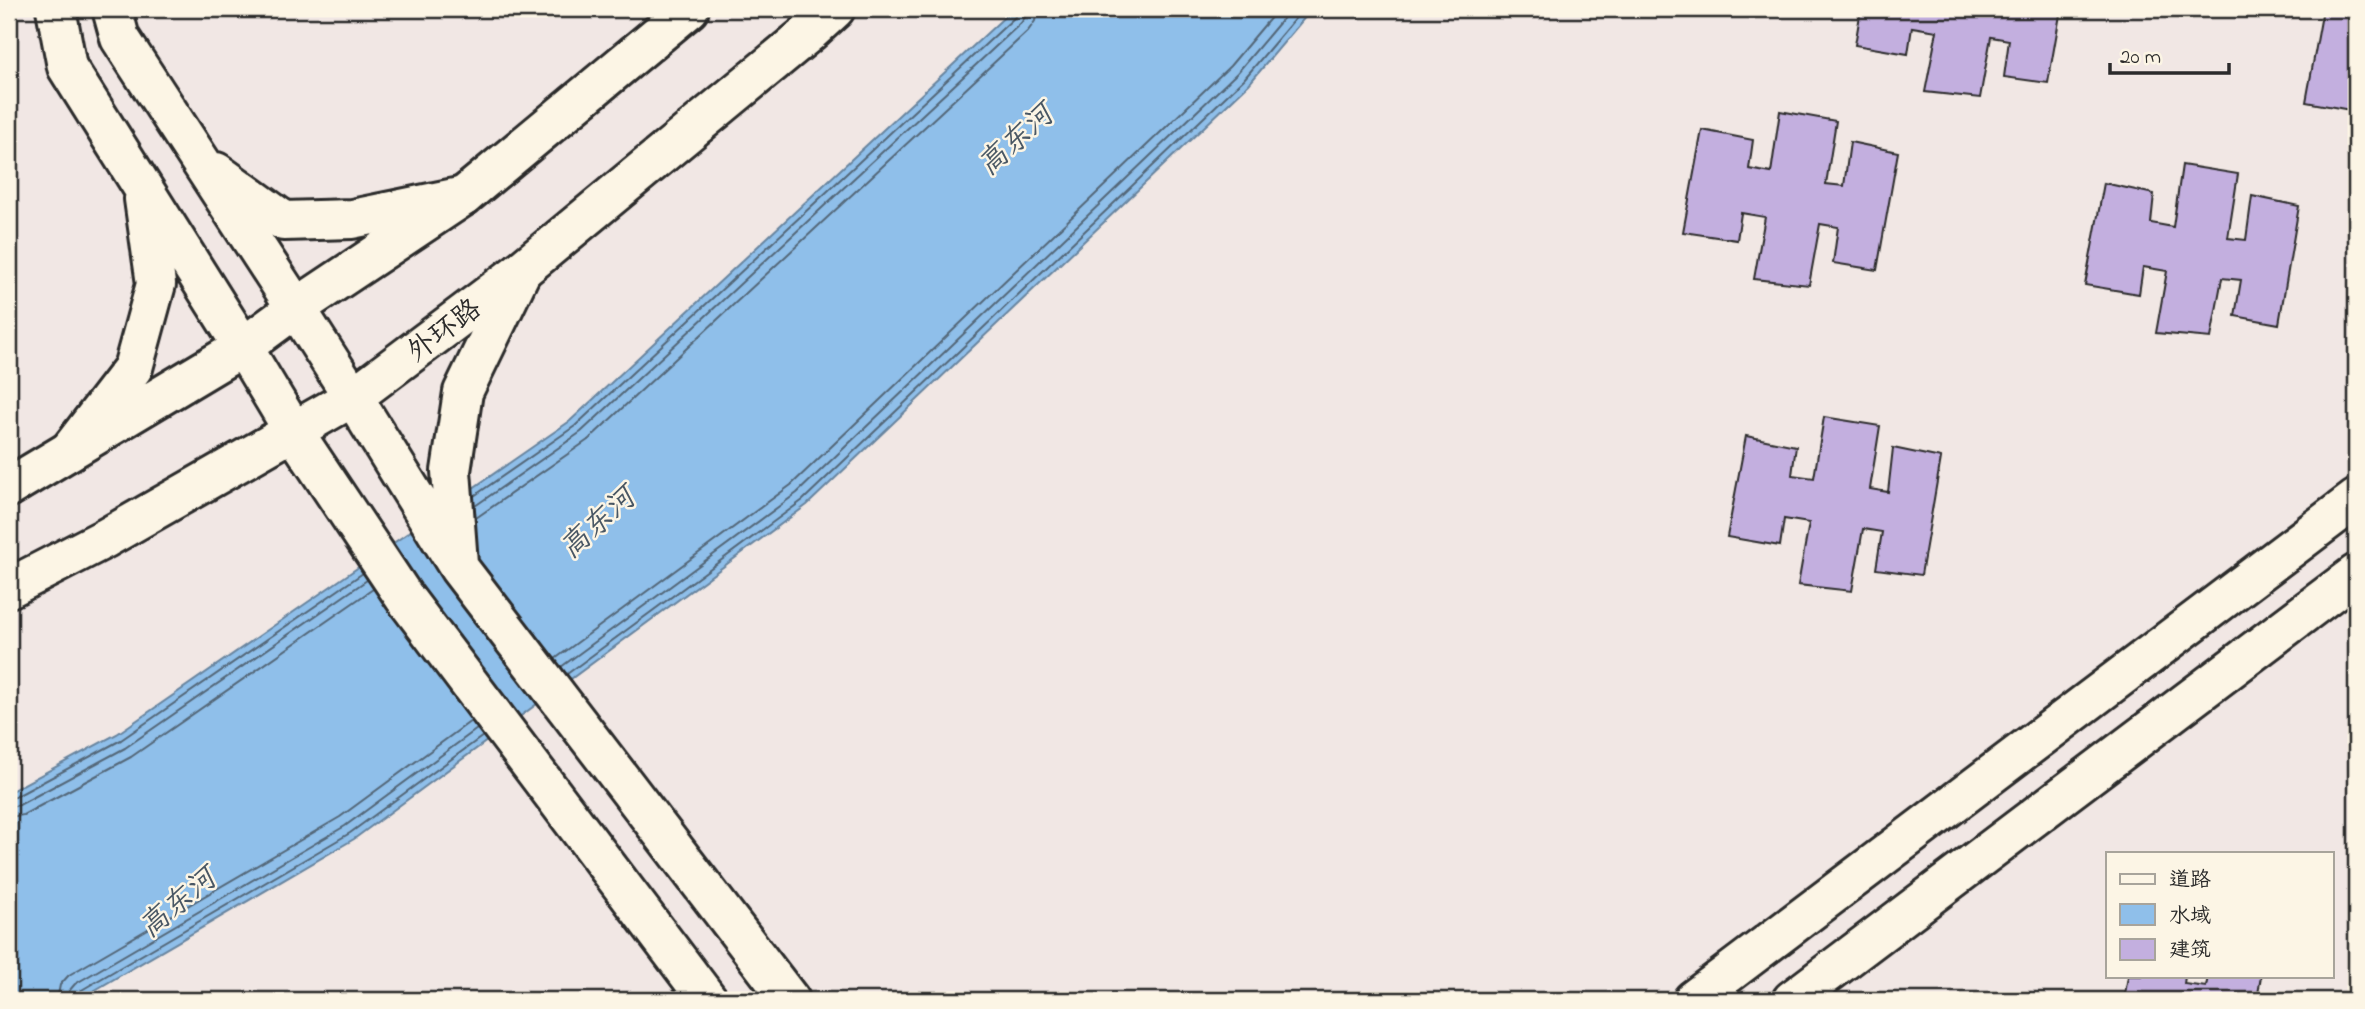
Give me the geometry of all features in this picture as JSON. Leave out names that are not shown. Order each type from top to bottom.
[{"type":"street","points":[[56,9],[67,67],[294,432],[404,597],[708,1000]]},
{"type":"street","points":[[112,9],[120,38],[353,397],[459,568],[790,1000]]},
{"type":"street","points":[[9,487],[243,347],[296,308],[464,196],[689,9]]},
{"type":"street","name":"外环路","points":[[9,588],[106,538],[353,397],[522,270],[811,32],[835,9]]},
{"type":"street","points":[[195,156],[284,221],[352,219],[464,196]]},
{"type":"street","points":[[69,452],[133,368],[156,284],[143,187]]},
{"type":"street","points":[[459,568],[451,471],[463,392],[522,270]]},
{"type":"street","points":[[1693,1000],[2356,499]]},
{"type":"street","points":[[1792,1000],[2356,574]]},
{"type":"water","name":"高东河","points":[[1013,9],[1312,9],[1249,84],[807,505],[354,839],[78,1000],[9,1000],[9,792],[117,734],[570,421]]},
{"type":"building","points":[[1861,9],[2061,9],[2048,83],[2004,77],[2009,40],[1991,37],[1980,98],[1925,92],[1937,31],[1912,27],[1908,54],[1855,45]]},
{"type":"building","points":[[2323,9],[2356,9],[2356,111],[2306,102]]},
{"type":"building","points":[[1780,111],[1836,121],[1826,184],[1844,186],[1850,142],[1898,152],[1877,270],[1833,263],[1838,227],[1820,224],[1809,285],[1754,279],[1765,217],[1741,213],[1737,240],[1683,232],[1702,130],[1753,140],[1749,169],[1771,173]]},
{"type":"building","points":[[2182,165],[2238,174],[2228,238],[2246,240],[2252,196],[2299,206],[2279,324],[2235,316],[2241,280],[2222,278],[2211,338],[2156,333],[2167,271],[2143,267],[2139,294],[2085,285],[2104,183],[2154,194],[2151,223],[2173,227]]},
{"type":"building","points":[[1824,417],[1880,426],[1870,489],[1888,492],[1893,448],[1941,458],[1921,575],[1876,569],[1882,532],[1863,529],[1852,591],[1798,585],[1809,523],[1784,519],[1780,546],[1727,537],[1746,436],[1796,446],[1792,475],[1814,478]]},
{"type":"building","points":[[2128,978],[2185,978],[2184,984],[2206,987],[2208,978],[2261,978],[2257,1000],[2124,1000]]}]
